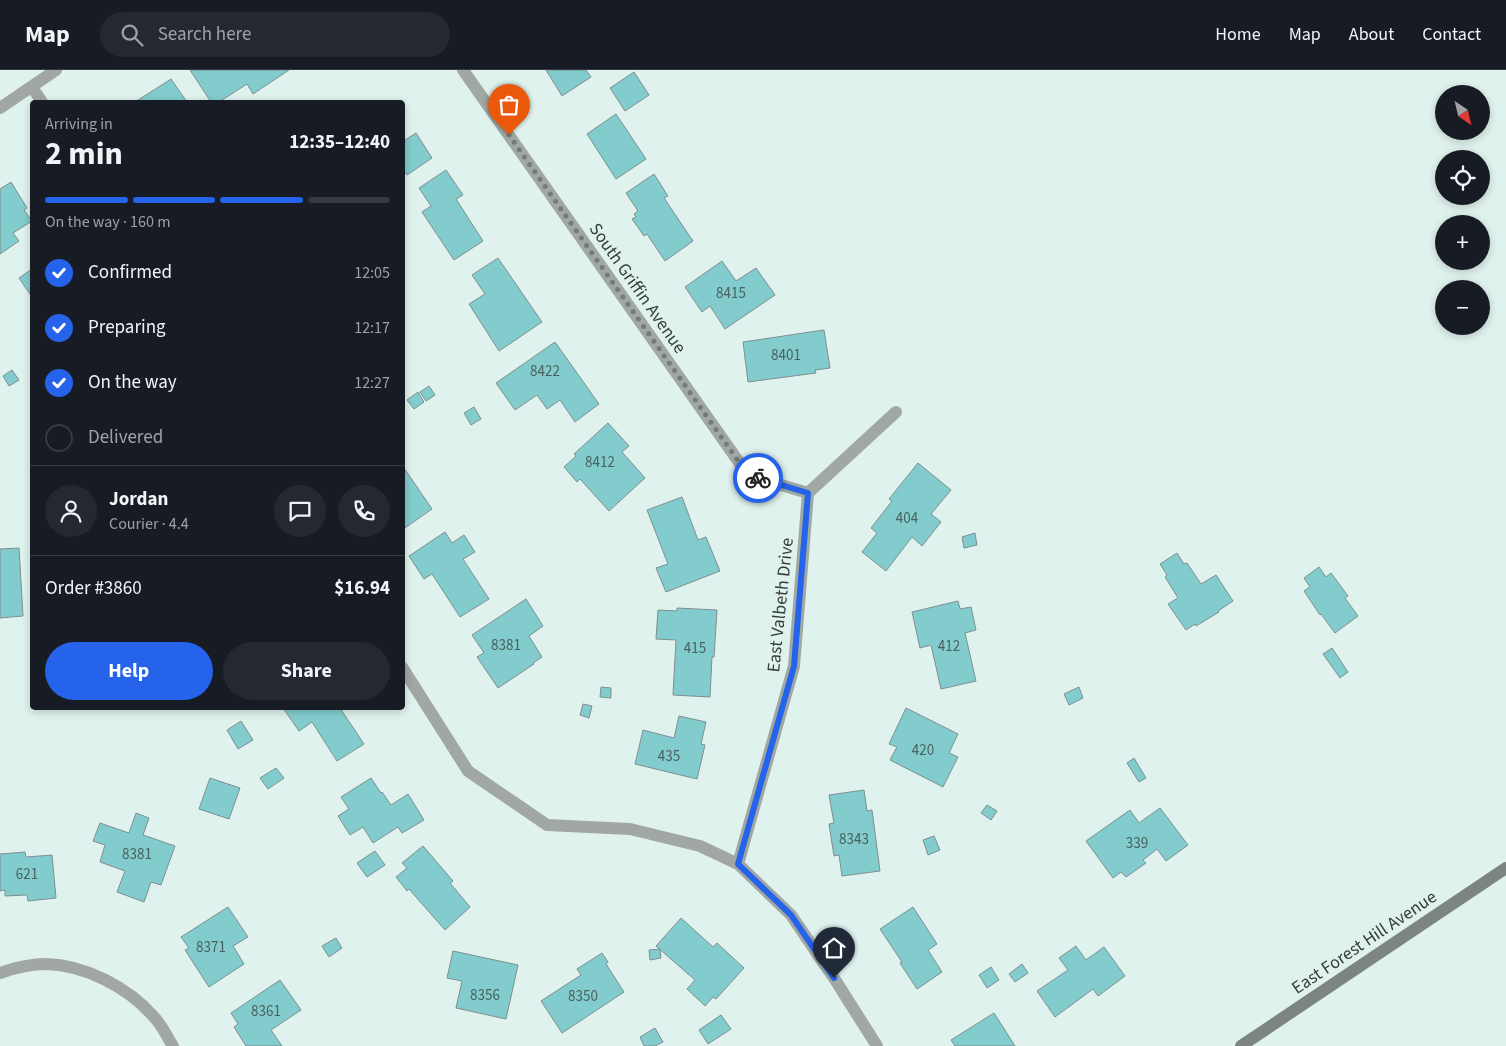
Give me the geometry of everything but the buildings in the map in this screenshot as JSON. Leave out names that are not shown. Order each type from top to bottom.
[{"type":"street","points":[[0,108],[56,70]]},
{"type":"street","name":"South Griffin Avenue","points":[[463,70],[748,475],[808,493]]},
{"type":"street","points":[[32,87],[41,100]]},
{"type":"street","points":[[808,493],[896,412]]},
{"type":"street","name":"East Valbeth Drive","points":[[738,864],[794,666],[808,493]]},
{"type":"street","points":[[405,672],[468,771],[547,825],[630,830],[700,846],[738,864],[791,915],[878,1046]]},
{"type":"street","name":"East Forest Hill Avenue","points":[[1241,1046],[1506,868]]},
{"type":"street","points":[[0,973],[12,968],[45,964],[73,968],[103,979],[135,998],[155,1018],[173,1046]]},
{"type":"way so far","points":[[509,135],[748,475],[758,478]]},
{"type":"route","points":[[758,478],[808,493],[794,666],[738,864],[791,915],[834,978]]}]
